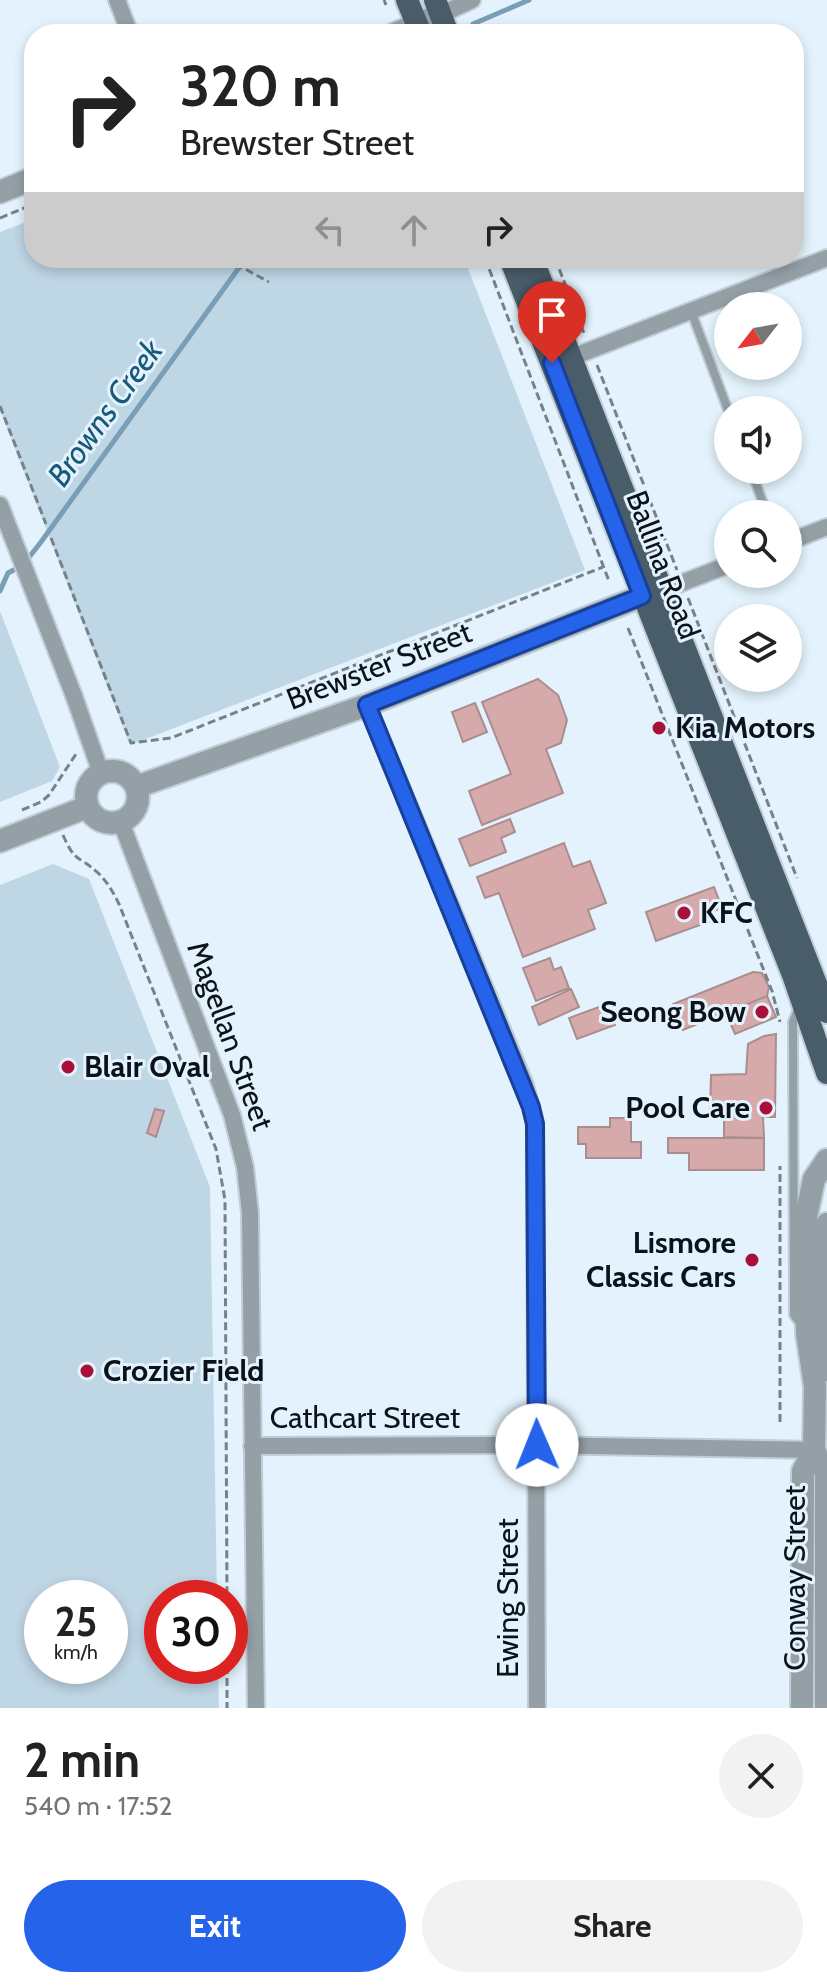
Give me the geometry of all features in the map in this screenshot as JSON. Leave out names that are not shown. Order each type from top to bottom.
[{"type":"main road","points":[[393,2],[413,24]]},
{"type":"main road","name":"Ballina Road","points":[[514,268],[827,1012]]},
{"type":"main road","name":"Ballina Road","points":[[536,268],[827,1073]]},
{"type":"street","points":[[117,0],[126,24]]},
{"type":"street","points":[[441,16],[472,0]]},
{"type":"street","points":[[0,192],[24,182]]},
{"type":"street","points":[[804,267],[827,258]]},
{"type":"street","points":[[570,358],[801,268]]},
{"type":"street","points":[[0,505],[101,773]]},
{"type":"street","points":[[802,537],[827,527]]},
{"type":"street","name":"Brewster Street","points":[[136,787],[367,705],[714,570]]},
{"type":"street","name":"Ewing Street","points":[[367,705],[531,1107],[535,1124],[537,1708]]},
{"type":"street","points":[[118,772],[129,778],[136,787],[136,808],[121,822],[101,821],[87,807],[87,790],[92,780],[101,773],[118,772]]},
{"type":"street","points":[[0,841],[87,807]]},
{"type":"street","name":"Magellan Street","points":[[121,822],[232,1115],[245,1167],[250,1213],[256,1708]]},
{"type":"street","name":"Conway Street","points":[[802,1708],[803,1471],[814,1450],[815,1387],[807,1333],[806,1217],[814,1179],[827,1160]]},
{"type":"street","name":"Conway Street","points":[[815,1387],[826,1336],[827,1224]]},
{"type":"street","name":"Cathcart Street","points":[[252,1446],[537,1445],[814,1450]]},
{"type":"street","name":"Conway Street","points":[[814,1450],[826,1473],[826,1708]]},
{"type":"lane","points":[[691,311],[723,396]]},
{"type":"lane","points":[[803,1003],[793,1022],[792,1189],[794,1315],[807,1333]]},
{"type":"path","points":[[0,218],[24,208]]},
{"type":"path","points":[[243,268],[269,282]]},
{"type":"path","points":[[489,268],[609,581]]},
{"type":"path","points":[[559,268],[585,336]]},
{"type":"path","points":[[595,360],[677,570]]},
{"type":"path","points":[[0,406],[46,524]]},
{"type":"path","points":[[51,538],[131,743],[171,738],[603,567]]},
{"type":"path","points":[[687,595],[799,883]]},
{"type":"path","points":[[628,628],[772,991],[780,1018],[780,1034]]},
{"type":"path","points":[[14,814],[49,795],[76,754]]},
{"type":"path","points":[[63,835],[70,852],[100,874],[119,904],[216,1149],[225,1200],[227,1580]]},
{"type":"path","points":[[780,1161],[780,1422]]},
{"type":"path","points":[[227,1684],[227,1708]]},
{"type":"shaded area","points":[[24,223],[24,268],[468,268],[585,570],[130,745],[0,410],[0,232]]},
{"type":"shaded area","points":[[0,611],[60,767],[52,781],[0,802]]},
{"type":"shaded area","points":[[53,864],[89,879],[210,1187],[217,1580],[144,1580],[144,1684],[218,1684],[219,1708],[0,1708],[0,885]]},
{"type":"building","points":[[538,679],[558,695],[567,720],[561,743],[546,749],[563,793],[482,825],[469,791],[511,774],[482,702]]},
{"type":"building","points":[[475,703],[487,732],[463,742],[452,712]]},
{"type":"building","points":[[510,819],[515,832],[501,838],[506,852],[470,866],[459,839]]},
{"type":"building","points":[[564,843],[573,867],[590,861],[606,903],[588,910],[595,929],[523,957],[499,893],[485,898],[477,877]]},
{"type":"building","points":[[714,887],[722,908],[708,913],[711,921],[656,941],[646,912]]},
{"type":"building","points":[[550,958],[554,970],[561,967],[569,988],[536,1001],[523,968]]},
{"type":"building","points":[[753,972],[762,973],[769,987],[767,996],[683,1030],[673,1004]]},
{"type":"building","points":[[571,989],[579,1007],[539,1025],[532,1007]]},
{"type":"building","points":[[767,996],[776,1017],[735,1034],[726,1013]]},
{"type":"building","points":[[607,1004],[615,1025],[577,1039],[569,1018]]},
{"type":"building","points":[[776,1034],[775,1117],[763,1117],[764,1138],[724,1137],[724,1114],[710,1114],[711,1075],[746,1074],[748,1044]]},
{"type":"building","points":[[155,1109],[164,1111],[156,1137],[147,1133]]},
{"type":"building","points":[[610,1118],[631,1118],[631,1142],[641,1142],[641,1158],[586,1158],[586,1144],[578,1144],[578,1127],[610,1127]]},
{"type":"building","points":[[668,1138],[764,1138],[764,1170],[689,1170],[689,1153],[668,1153]]},
{"type":"waterway","points":[[473,24],[529,0]]},
{"type":"waterway","name":"Browns Creek","points":[[0,591],[8,573],[23,565],[41,542],[239,268]]},
{"type":"place","name":"Kia Motors","points":[[659,728]]},
{"type":"place","name":"KFC","points":[[684,913]]},
{"type":"place","name":"Seong Bow","points":[[762,1012]]},
{"type":"place","name":"Blair Oval","points":[[68,1067]]},
{"type":"place","name":"Pool Care","points":[[766,1108]]},
{"type":"place","name":"Lismore Classic Cars","points":[[752,1260]]},
{"type":"place","name":"Crozier Field","points":[[87,1371]]},
{"type":"route","points":[[537,1445],[535,1124],[525,1085],[367,705],[642,596],[552,363]]}]
